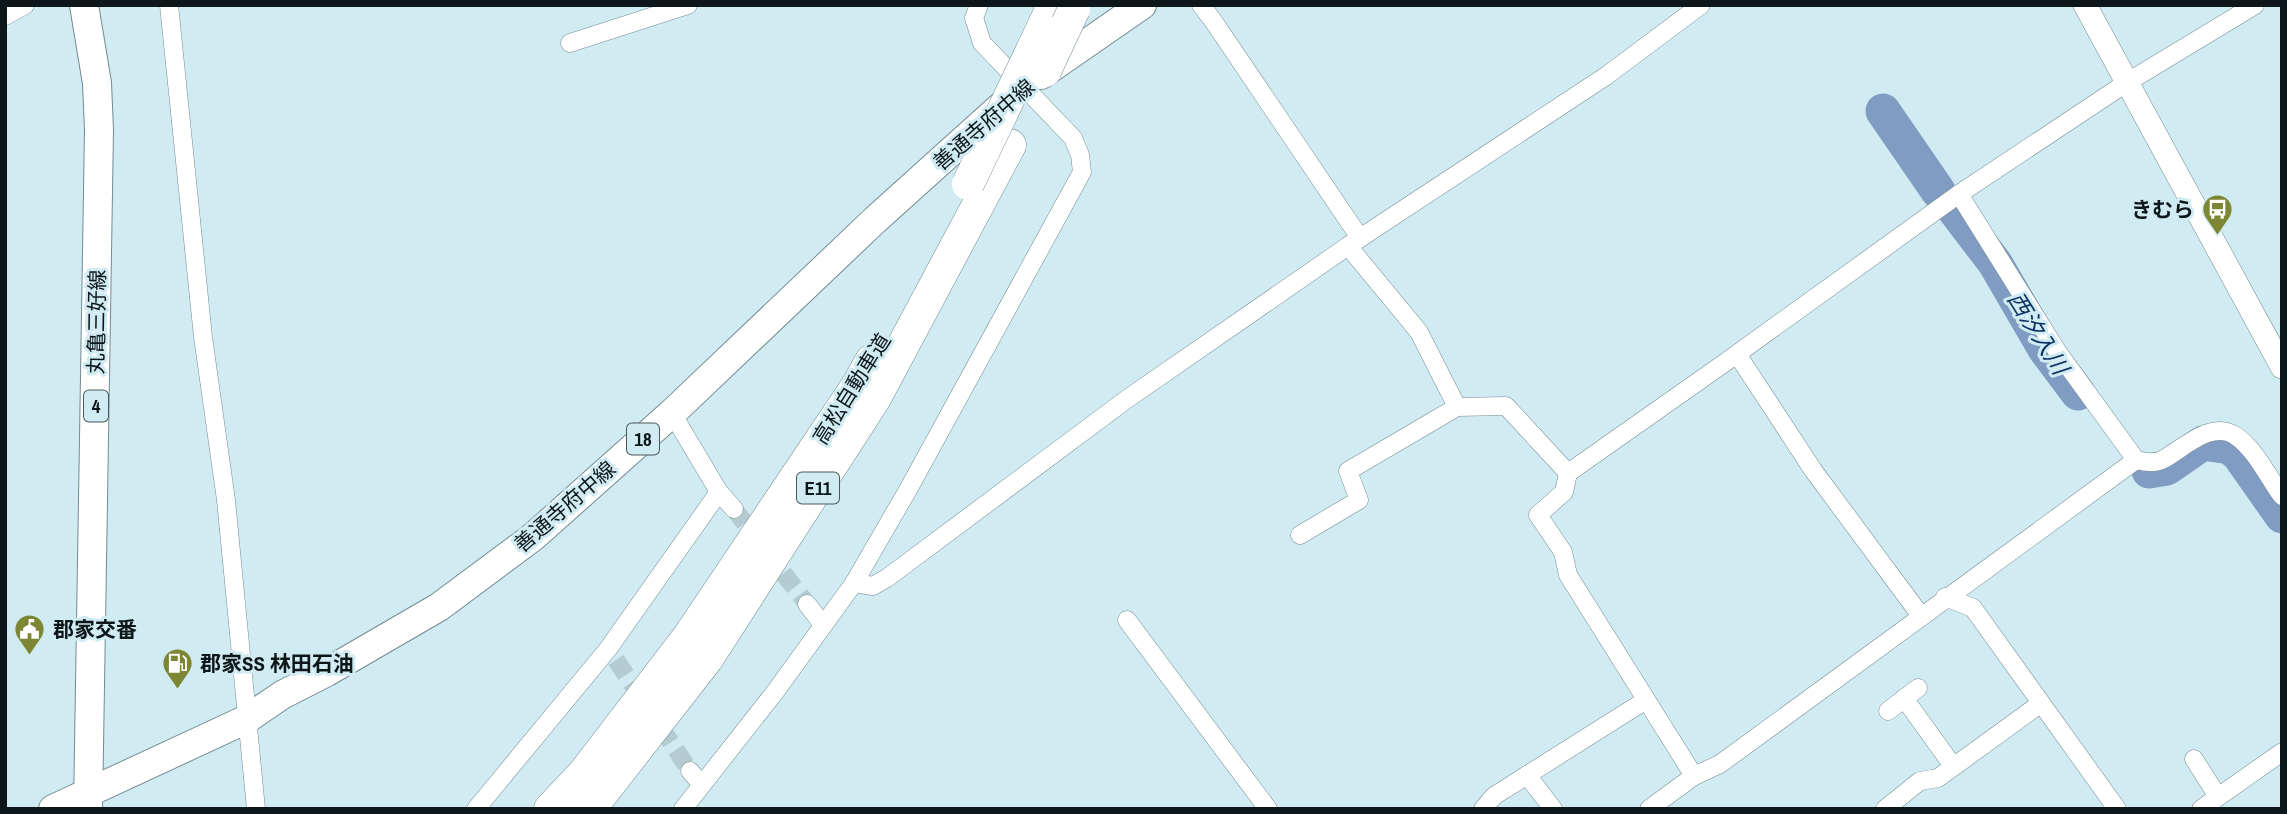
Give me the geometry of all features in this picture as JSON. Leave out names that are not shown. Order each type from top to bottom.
[{"type":"highway","name":"高松自動車道","points":[[590,809],[707,660],[876,398],[1010,145],[1061,12]]},
{"type":"highway","name":"高松自動車道","points":[[550,809],[584,773],[689,636],[858,386],[1061,12]]},
{"type":"main road","name":"丸亀三好線","points":[[83,5],[97,83],[100,143],[88,801]]},
{"type":"main road","name":"善通寺府中線","points":[[53,809],[88,801],[247,719],[282,695],[327,673],[439,607],[533,537],[673,413],[875,220],[1024,88],[1142,5]]},
{"type":"street","points":[[5,16],[25,5]]},
{"type":"street","points":[[169,5],[204,337],[226,500],[256,809]]},
{"type":"street","points":[[570,43],[688,5]]},
{"type":"street","points":[[1200,5],[1214,22],[1354,242],[1419,332],[1457,407]]},
{"type":"street","points":[[854,583],[873,586],[887,578],[1127,399],[1354,242],[1606,76],[1701,5]]},
{"type":"street","points":[[2084,5],[2282,367]]},
{"type":"street","points":[[1694,776],[1568,575],[1563,552],[1538,515],[1563,492],[1568,473],[1959,194],[2126,83],[2255,5]]},
{"type":"street","points":[[683,809],[696,778],[775,692],[854,583],[1082,172],[1080,155],[1073,138],[982,43],[974,18],[976,6]]},
{"type":"street","points":[[1959,194],[2057,351],[2136,460],[2161,461],[2203,435],[2220,432],[2234,434],[2249,449],[2282,496]]},
{"type":"street","points":[[1737,354],[1813,470],[1921,616]]},
{"type":"street","points":[[1300,535],[1359,500],[1348,471],[1457,407],[1506,406],[1568,473]]},
{"type":"street","points":[[673,413],[719,492],[734,509]]},
{"type":"street","points":[[1649,809],[1694,776],[1720,764],[2136,460]]},
{"type":"street","points":[[476,809],[612,654],[719,492]]},
{"type":"street","points":[[1945,597],[1973,608],[2117,809]]},
{"type":"street","points":[[807,604],[823,625]]},
{"type":"street","points":[[1128,620],[1268,809]]},
{"type":"street","points":[[1888,710],[1911,693],[1953,766]]},
{"type":"street","points":[[1483,809],[1494,796],[1646,700]]},
{"type":"street","points":[[1885,809],[1920,781],[1938,778],[2040,704]]},
{"type":"street","points":[[2201,809],[2280,758]]},
{"type":"street","points":[[2194,760],[2218,797]]},
{"type":"street","points":[[1527,775],[1553,809]]},
{"type":"waterway","name":"西汐入川","points":[[1883,111],[1938,191]]},
{"type":"waterway","name":"西汐入川","points":[[1953,208],[1995,263],[2045,349],[2078,393]]},
{"type":"waterway","name":"西汐入川","points":[[2149,471],[2167,468],[2203,443],[2230,447],[2239,455],[2282,516]]},
{"type":"tunnel","points":[[734,509],[807,604]]},
{"type":"tunnel","points":[[616,660],[690,771]]},
{"type":"place","name":"きむら","points":[[2217,237]]},
{"type":"place","name":"郡家交番","points":[[30,657]]},
{"type":"place","name":"郡家SS 林田石油","points":[[177,691]]}]
